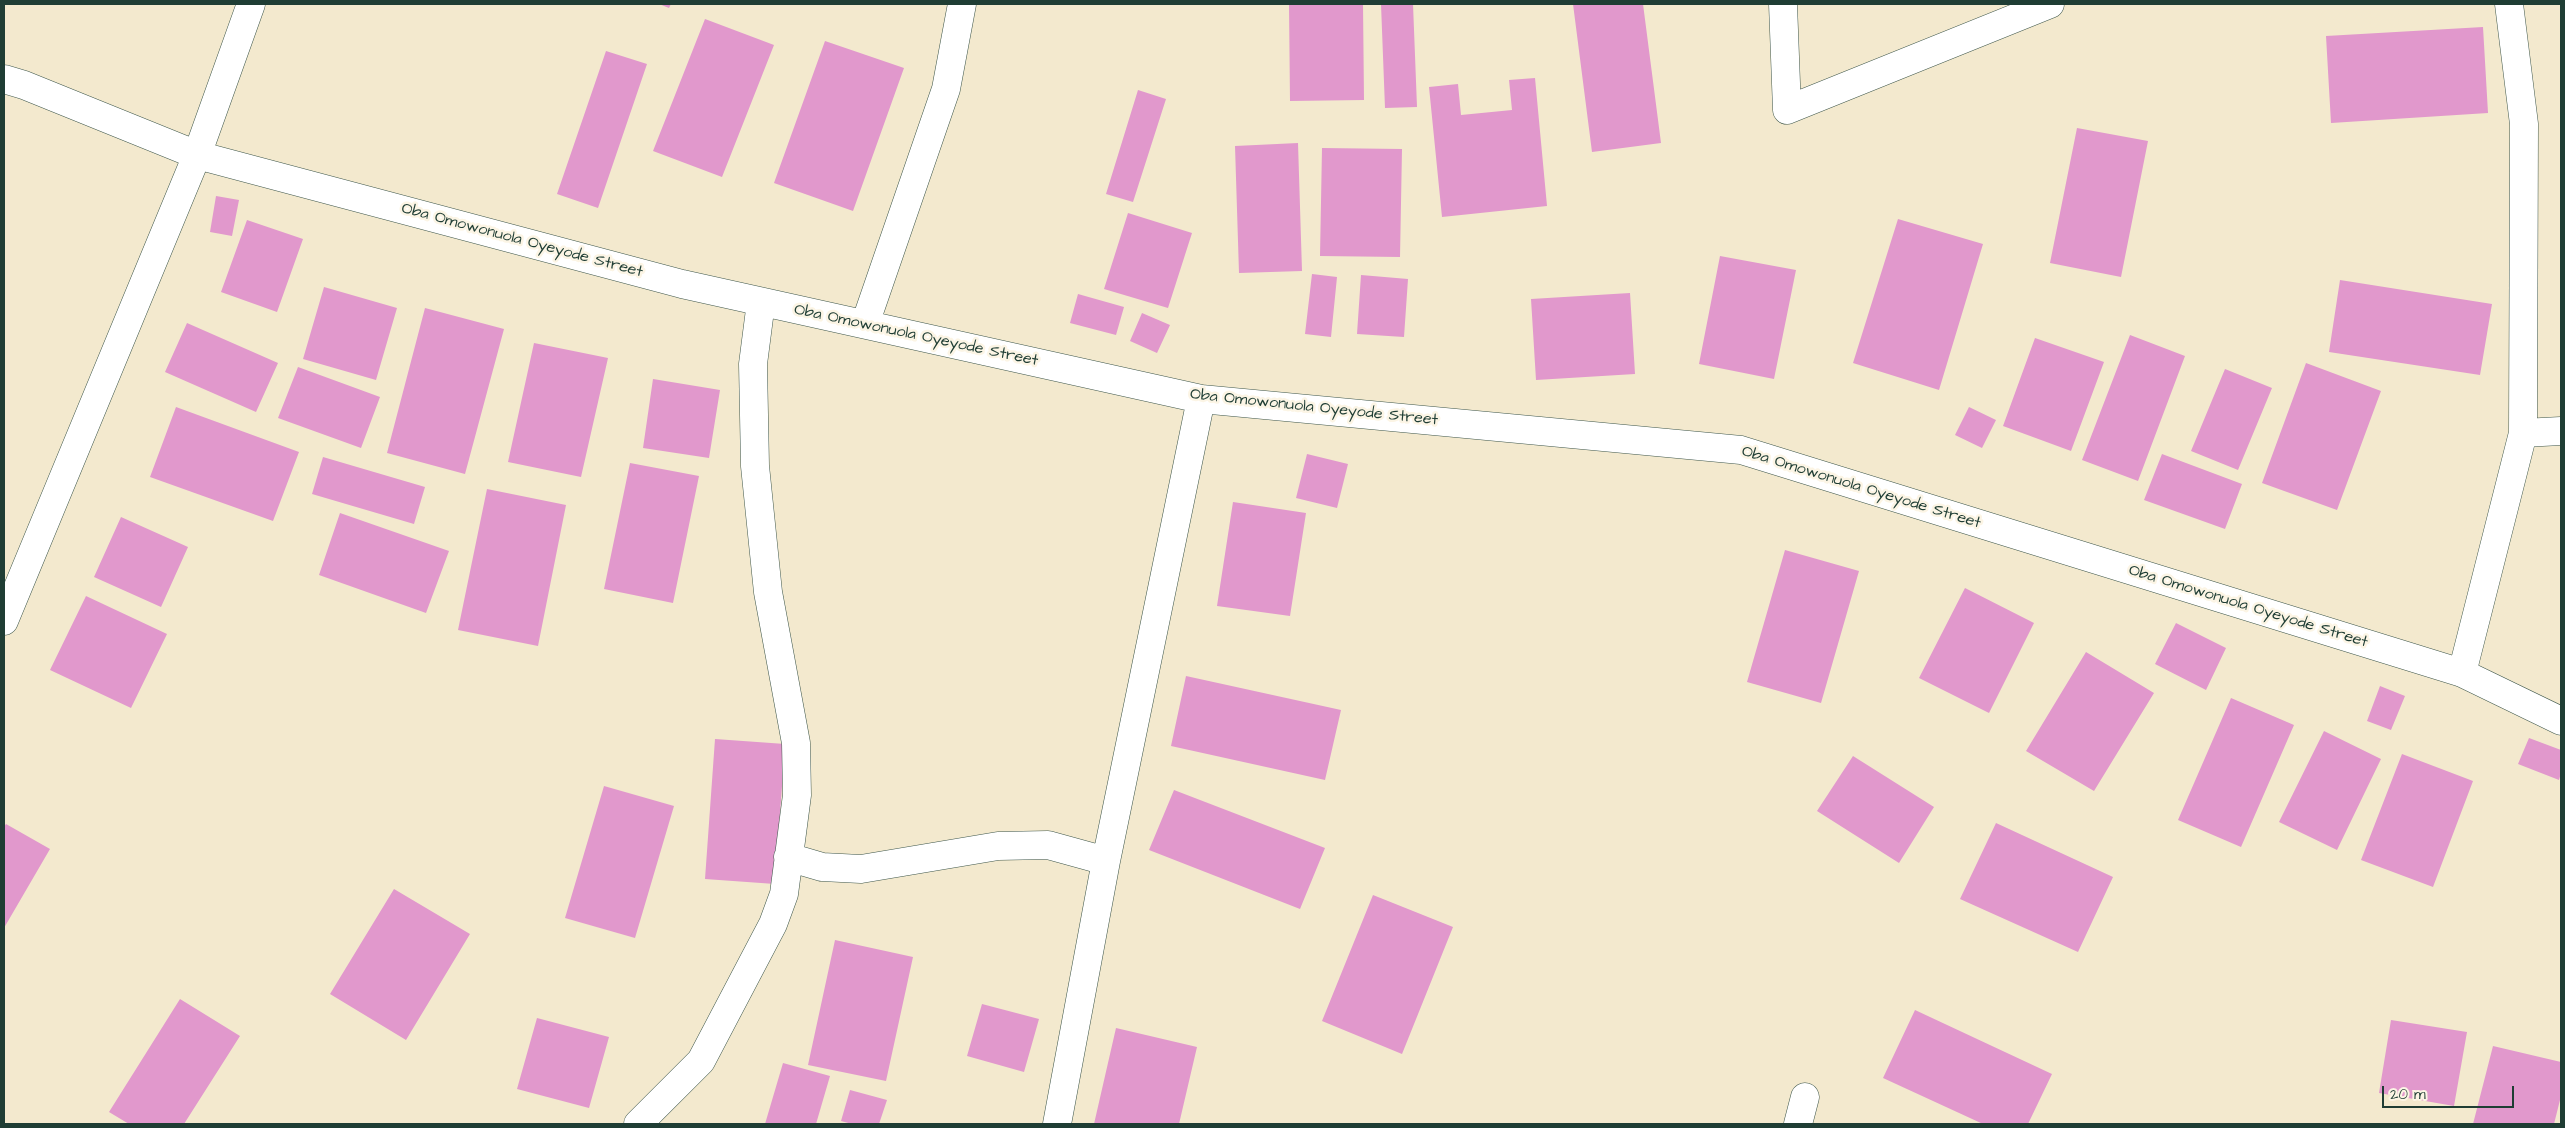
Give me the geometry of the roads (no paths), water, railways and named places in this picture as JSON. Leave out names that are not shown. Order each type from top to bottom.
[{"type":"street","points":[[4,621],[197,155],[251,4]]},
{"type":"street","points":[[865,324],[946,89],[962,4]]},
{"type":"street","points":[[1784,4],[1787,110],[2050,4]]},
{"type":"street","points":[[2462,673],[2523,434],[2524,124],[2509,4]]},
{"type":"street","name":"Oba Omowonuola Oyeyode Street","points":[[4,79],[24,85],[197,155],[682,284],[1201,399],[1741,450],[2462,673],[2561,721]]},
{"type":"street","points":[[638,1124],[701,1061],[773,924],[784,894],[797,795],[796,743],[768,592],[755,466],[753,364],[761,302]]},
{"type":"street","points":[[1056,1124],[1106,861],[1201,399]]},
{"type":"street","points":[[2523,434],[2561,431]]},
{"type":"street","points":[[788,857],[822,867],[861,869],[998,846],[1048,845],[1106,861]]},
{"type":"street","points":[[1798,1124],[1805,1097]]}]
